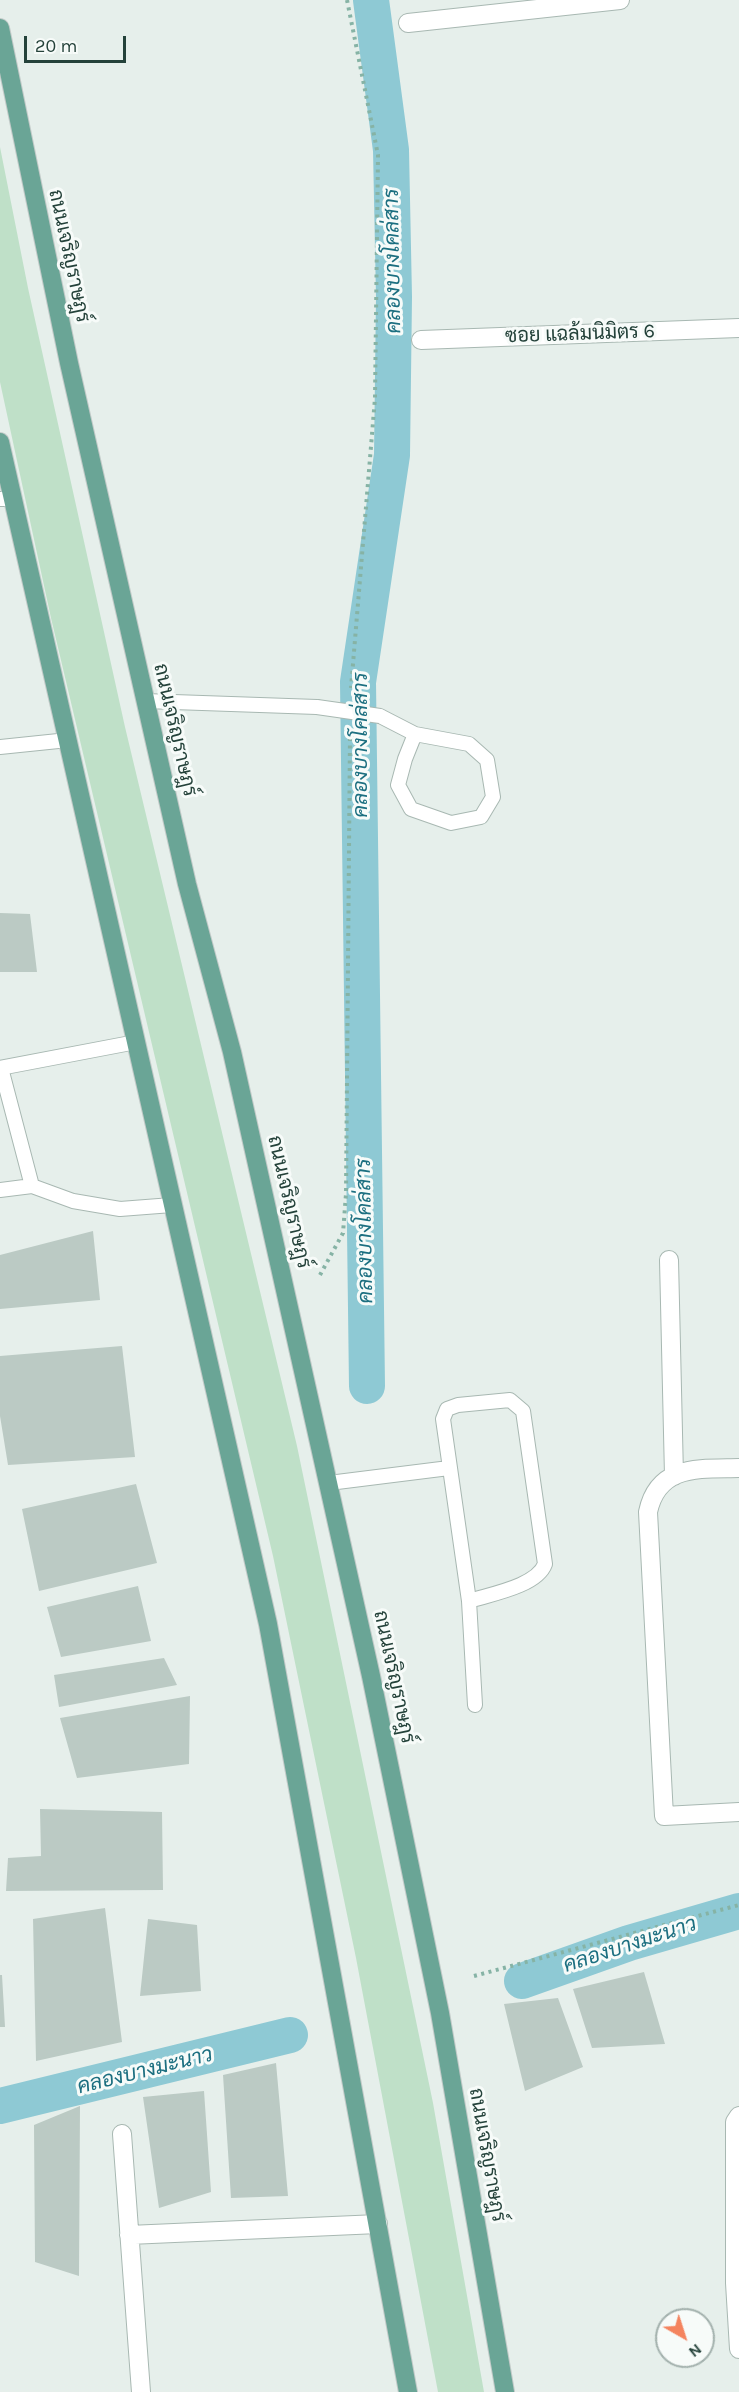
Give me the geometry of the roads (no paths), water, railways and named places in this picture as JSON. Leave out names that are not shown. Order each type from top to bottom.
[{"type":"main road","name":"ถนนเจริญราษฎร์","points":[[0,28],[66,352],[187,884],[232,1052],[329,1484],[440,2013],[506,2392]]},
{"type":"main road","points":[[0,442],[6,499],[68,740],[268,1624],[408,2392]]},
{"type":"street","points":[[408,22],[620,0]]},
{"type":"street","name":"ซอย แฉล้มนิมิตร 6","points":[[421,340],[739,328]]},
{"type":"street","points":[[669,1260],[674,1476]]},
{"type":"street","points":[[739,1468],[691,1470],[674,1476],[659,1484],[651,1497],[648,1512],[664,1816],[739,1812]]},
{"type":"street","points":[[739,2116],[735,2122],[739,2349]]},
{"type":"street","points":[[122,2134],[141,2392]]},
{"type":"street","points":[[129,2235],[378,2224]]},
{"type":"lane","points":[[145,701],[318,707],[380,716],[415,734],[469,744],[487,760],[493,797],[481,817],[451,823],[411,809],[398,785],[415,734]]},
{"type":"lane","points":[[0,747],[68,740]]},
{"type":"lane","points":[[32,1186],[1,1068],[136,1042]]},
{"type":"lane","points":[[0,1190],[32,1186],[73,1201],[120,1209],[172,1205]]},
{"type":"lane","points":[[469,1601],[532,1580],[543,1571],[546,1564],[523,1410],[510,1400],[458,1405],[447,1409],[443,1419],[469,1601],[475,1704]]},
{"type":"lane","points":[[329,1484],[449,1468]]},
{"type":"waterway","name":"คลองบางโคล่สาร","points":[[367,1386],[358,682],[392,455],[394,297],[391,150],[371,0]]},
{"type":"waterway","name":"คลองบางมะนาว","points":[[522,1981],[629,1943],[739,1911]]},
{"type":"waterway","name":"คลองบางมะนาว","points":[[0,2106],[290,2035]]}]
